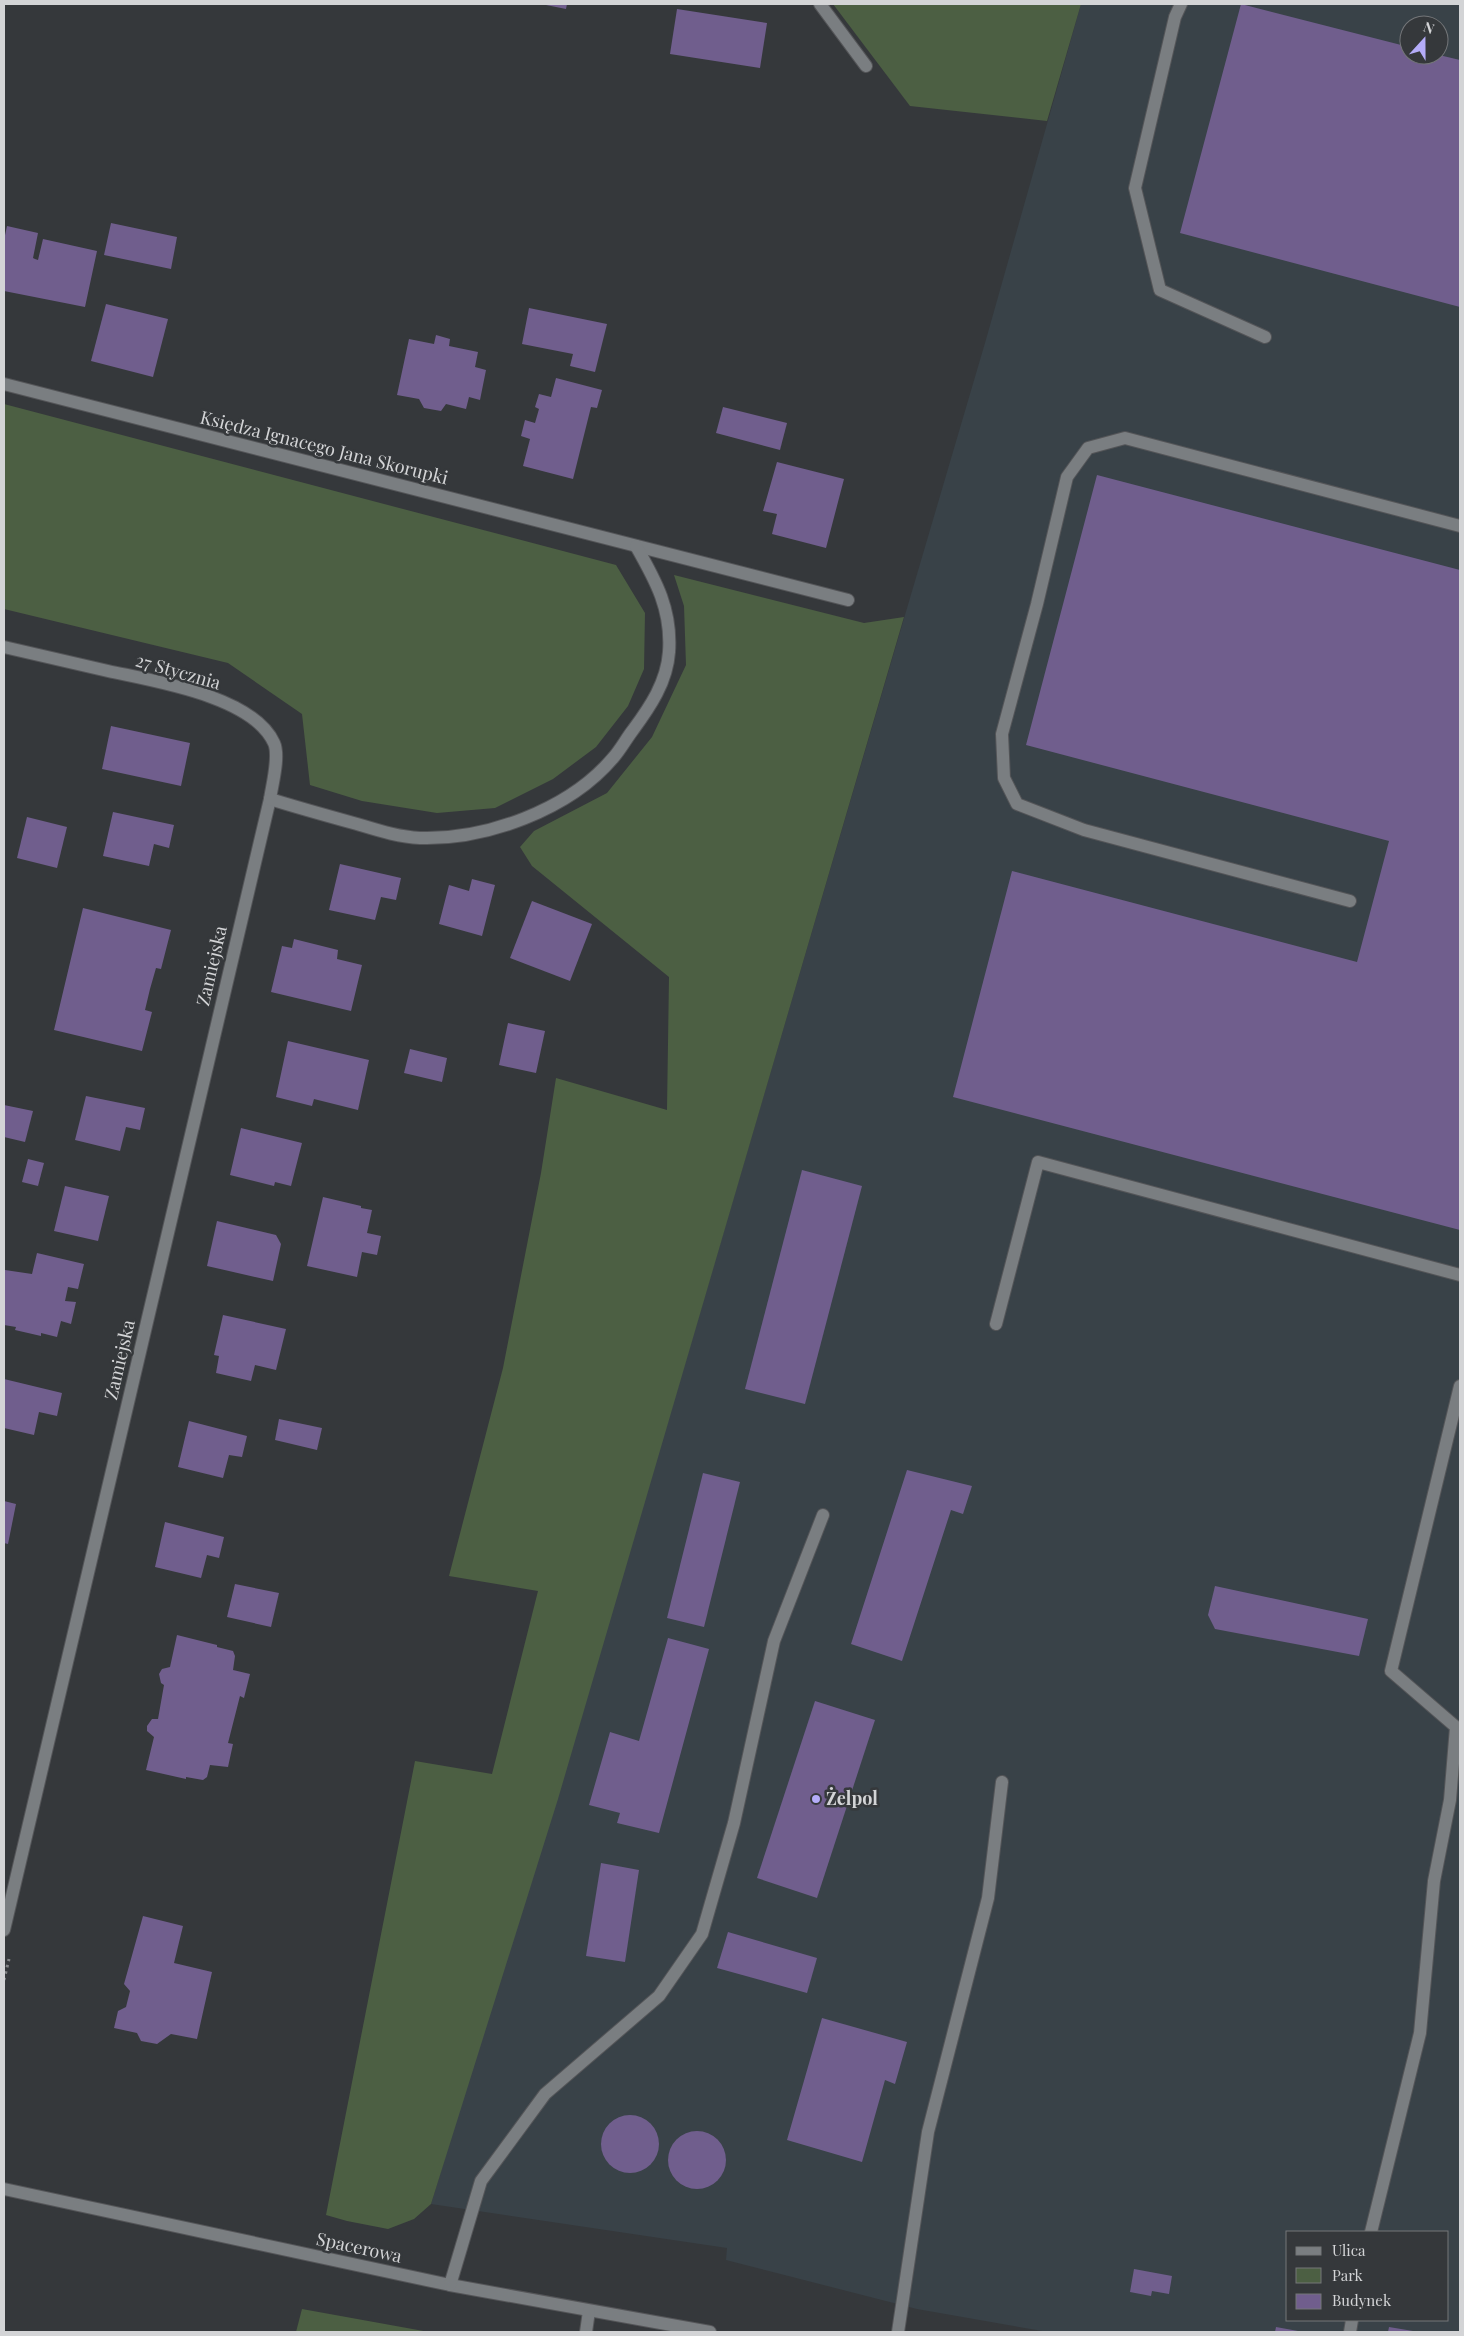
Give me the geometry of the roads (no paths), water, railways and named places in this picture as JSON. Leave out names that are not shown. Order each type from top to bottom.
[{"type":"street","points":[[820,4],[866,66]]},
{"type":"street","points":[[1181,4],[1175,17],[1135,188],[1160,290],[1265,337]]},
{"type":"street","name":"Księdza Ignacego Jana Skorupki","points":[[4,384],[848,600]]},
{"type":"street","points":[[1350,901],[1084,830],[1017,804],[1004,778],[1002,734],[1037,604],[1067,477],[1088,448],[1125,438],[1460,526]]},
{"type":"street","points":[[270,799],[386,833],[419,838],[485,832],[514,823],[566,797],[613,758],[650,708],[660,686],[669,654],[668,623],[661,591],[636,546]]},
{"type":"street","name":"27 Stycznia","points":[[4,647],[193,691],[230,705],[261,724],[275,744],[276,763],[270,799]]},
{"type":"street","name":"Zamiejska","points":[[4,1930],[270,799]]},
{"type":"street","points":[[996,1324],[1038,1162],[1460,1275]]},
{"type":"street","points":[[1371,2231],[1420,2033],[1434,1881],[1450,1800],[1456,1727],[1391,1671],[1460,1386]]},
{"type":"street","points":[[450,2285],[481,2180],[545,2094],[659,1996],[702,1934],[734,1824],[774,1641],[823,1515]]},
{"type":"street","points":[[898,2332],[928,2132],[988,1898],[1002,1782]]},
{"type":"street","name":"Spacerowa","points":[[4,2189],[450,2285],[710,2332]]},
{"type":"street","points":[[586,2332],[589,2311]]},
{"type":"place","name":"Żelpol","points":[[816,1799]]}]
